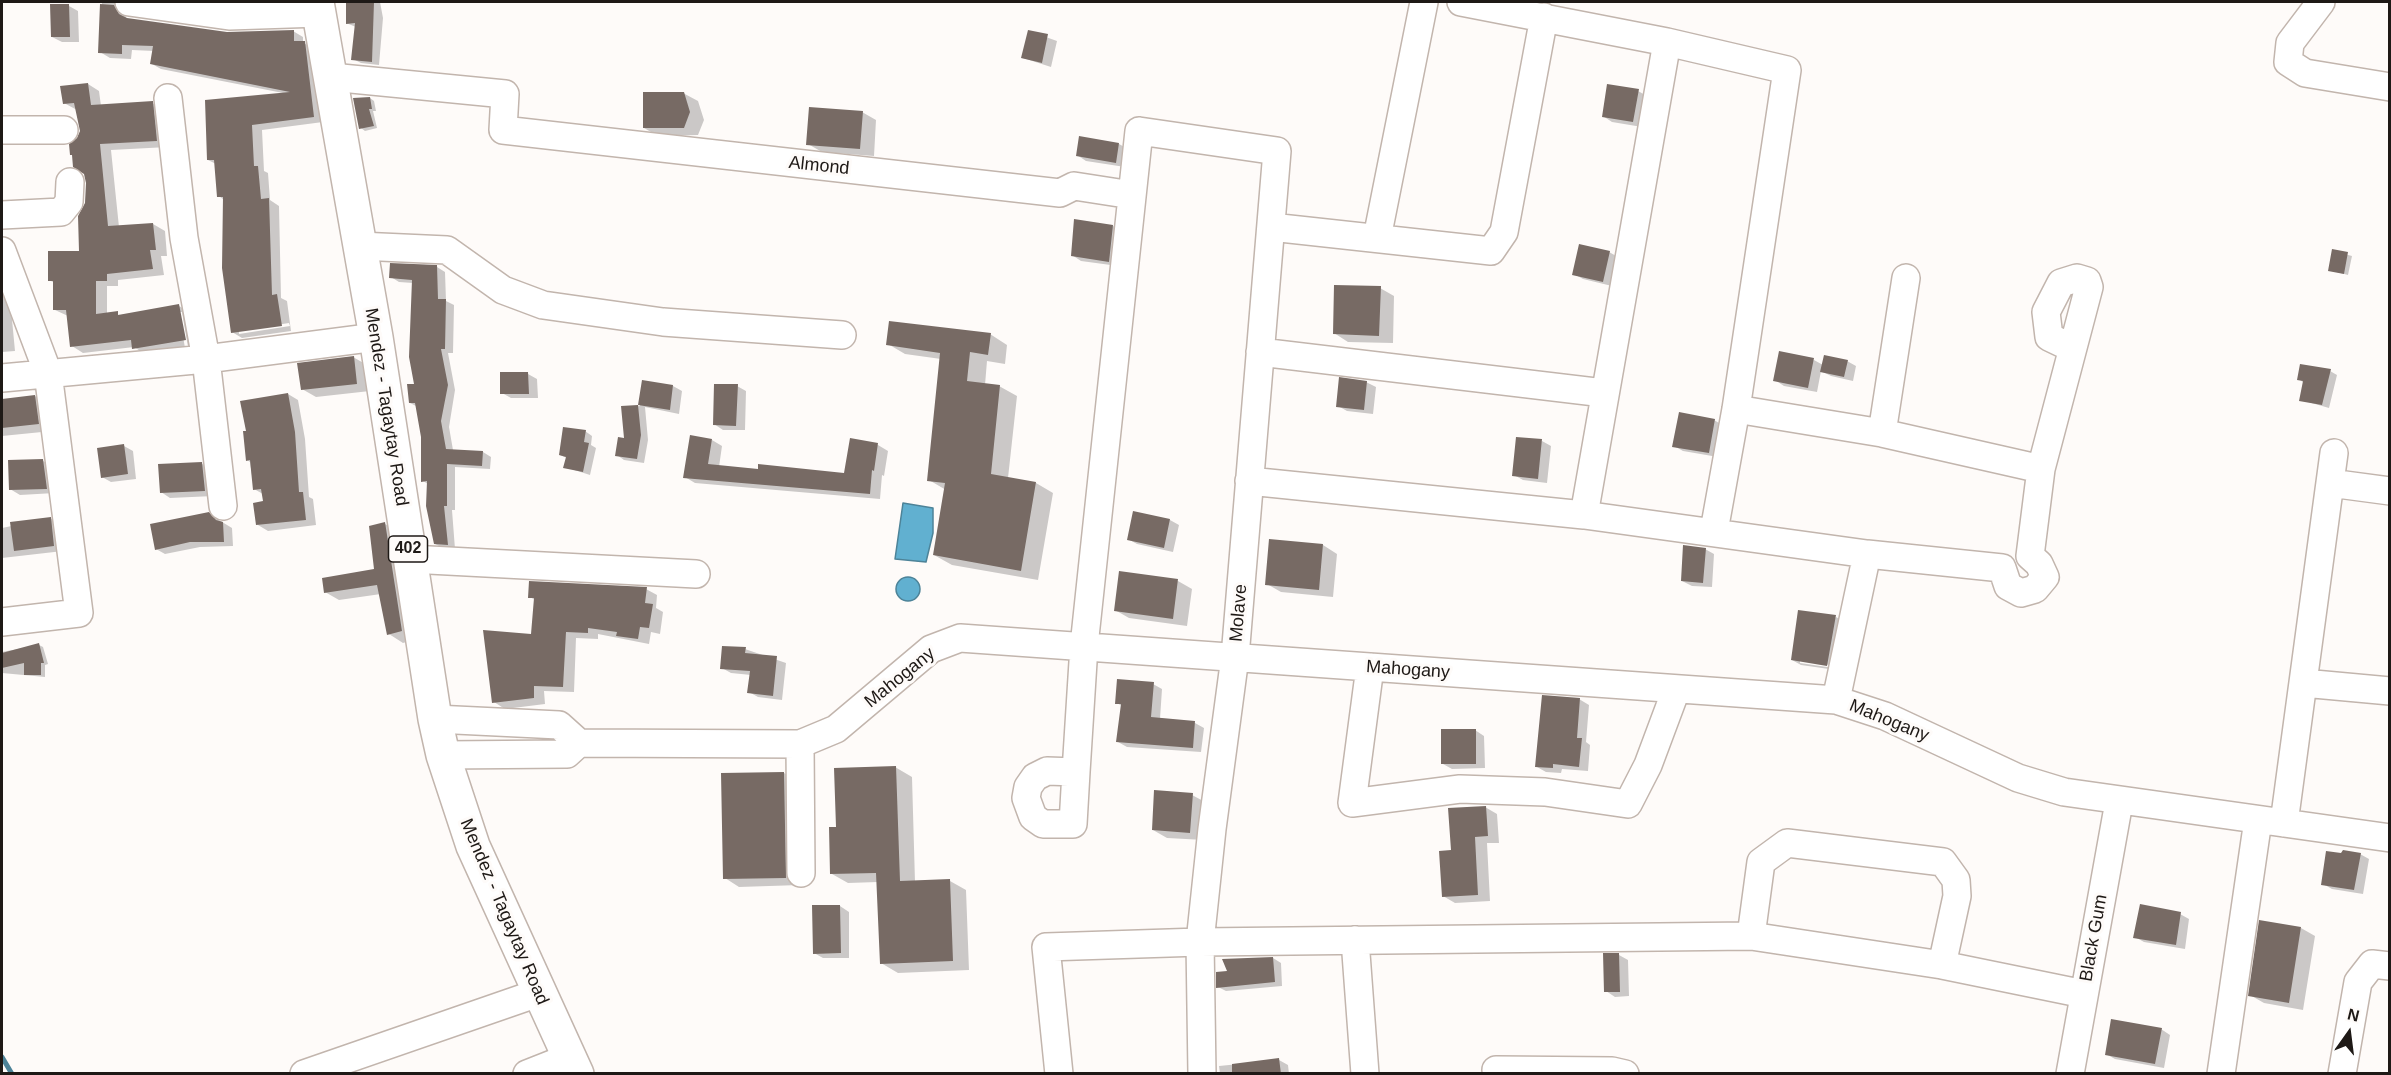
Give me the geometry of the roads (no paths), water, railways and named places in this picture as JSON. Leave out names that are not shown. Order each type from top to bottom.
[{"type":"main road","name":"Mendez - Tagaytay Road","points":[[318,8],[376,337],[435,719],[443,755],[472,846],[573,1065]]},
{"type":"street","points":[[129,2],[229,16],[318,8]]},
{"type":"street","points":[[1377,238],[1425,2]]},
{"type":"street","points":[[1461,2],[1667,42],[1787,70],[1736,409],[1714,531]]},
{"type":"street","points":[[2321,2],[2290,43],[2288,62],[2305,74],[2390,87]]},
{"type":"street","points":[[1271,227],[1491,251],[1504,232],[1544,17]]},
{"type":"street","points":[[1584,515],[1667,42]]},
{"type":"street","name":"Almond","points":[[331,78],[505,94],[503,130],[1060,193],[1070,202],[1132,202]]},
{"type":"street","points":[[168,98],[184,238],[206,359],[222,506]]},
{"type":"street","points":[[2,130],[64,130]]},
{"type":"street","name":"Molave","points":[[1132,202],[1139,131],[1277,151],[1235,657],[1200,942],[1202,1074]]},
{"type":"street","points":[[2,215],[61,212],[69,202],[70,182]]},
{"type":"street","points":[[1076,772],[1084,646],[1132,202]]},
{"type":"street","points":[[359,246],[447,250],[503,290],[543,305],[663,322],[842,335]]},
{"type":"street","points":[[2,251],[48,373],[79,613],[2,622]]},
{"type":"street","points":[[1882,433],[1906,278]]},
{"type":"street","points":[[2,378],[206,359],[376,337]]},
{"type":"street","points":[[1249,481],[1584,515],[1714,531],[1867,554],[2002,568],[2008,586],[2021,593],[2034,589],[2045,577],[2039,564],[2030,556],[2041,469],[2072,348]]},
{"type":"street","points":[[1260,352],[1604,393]]},
{"type":"street","points":[[1736,409],[1882,433],[2041,469]]},
{"type":"street","points":[[2221,1074],[2271,821],[2303,683],[2334,453]]},
{"type":"street","points":[[2330,483],[2390,491]]},
{"type":"street","points":[[1836,700],[1867,554]]},
{"type":"street","points":[[410,559],[696,574]]},
{"type":"street","name":"Mahogany","points":[[443,755],[567,753],[579,743],[800,744],[837,729],[931,649],[960,638],[1836,700],[1885,716],[2018,778],[2064,792],[2119,802],[2390,838]]},
{"type":"street","points":[[1370,667],[1352,803],[1460,789],[1545,792],[1628,804],[1648,765],[1676,690]]},
{"type":"street","points":[[2303,683],[2390,691]]},
{"type":"street","points":[[435,719],[559,726],[579,743]]},
{"type":"street","points":[[497,722],[498,755]]},
{"type":"street","points":[[800,744],[801,873]]},
{"type":"street","name":"Black Gum","points":[[2070,1074],[2119,802]]},
{"type":"street","points":[[1751,936],[1761,862],[1787,843],[1943,862],[1956,880],[1957,896],[1942,964]]},
{"type":"street","points":[[1059,1074],[1046,947],[1200,942],[1751,936],[1942,964],[2084,994]]},
{"type":"street","points":[[1355,940],[1365,1074]]},
{"type":"street","points":[[2342,1074],[2358,982],[2372,964],[2390,966]]},
{"type":"street","points":[[304,1074],[538,993]]},
{"type":"street","points":[[527,1074],[573,1065]]},
{"type":"street","points":[[1496,1070],[1612,1071],[1625,1074]]},
{"type":"water","points":[[903,503],[933,508],[933,533],[926,562],[895,559]]},
{"type":"water","points":[[908,577],[913,578],[919,584],[919,594],[913,600],[908,601],[903,600],[897,594],[896,589],[897,584],[903,578]]},
{"type":"waterway","points":[[2,1057],[12,1074]]}]
